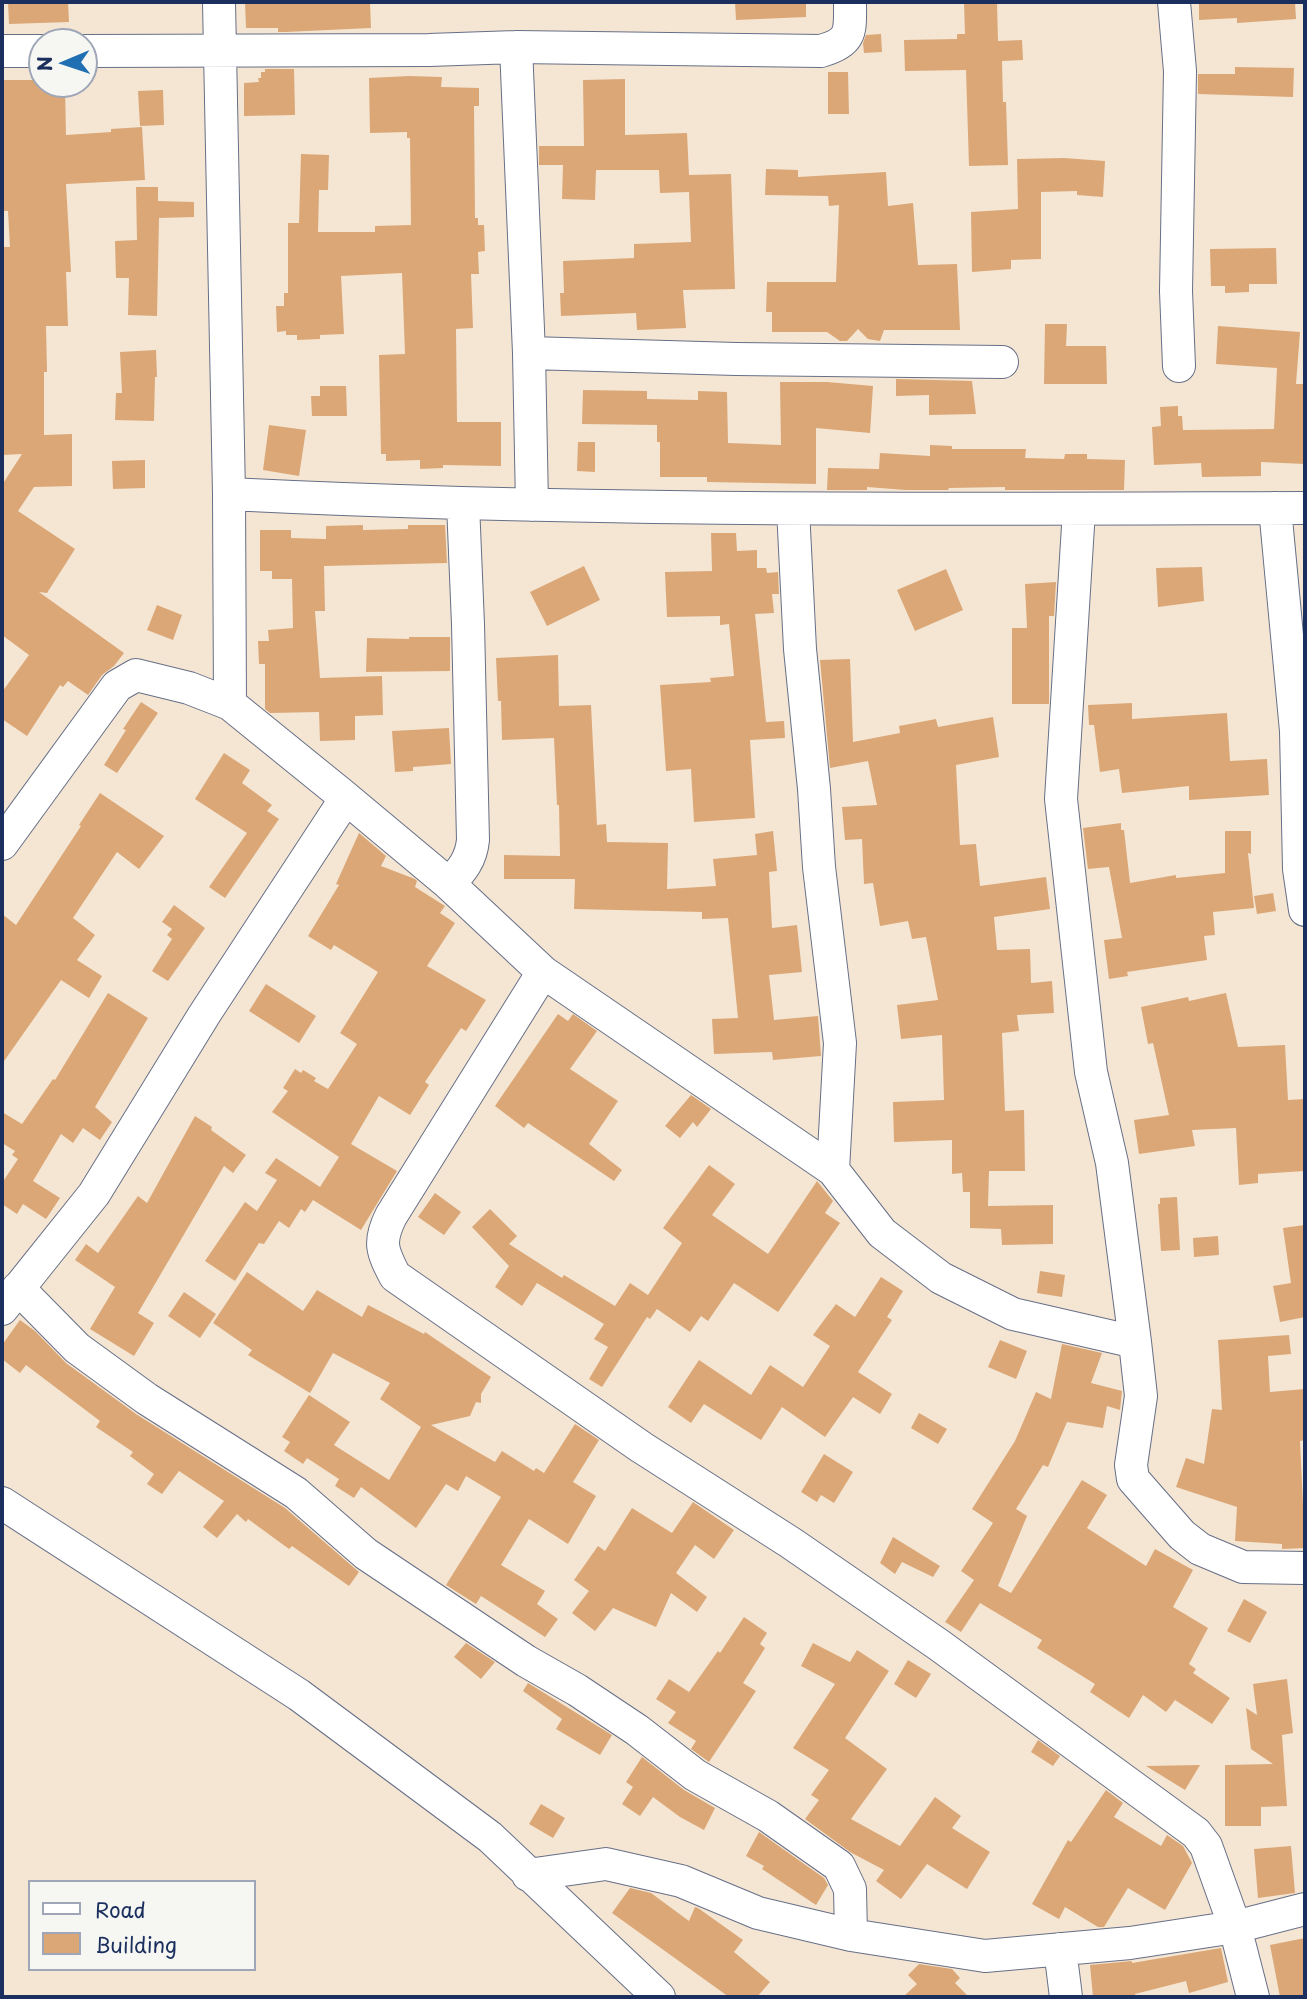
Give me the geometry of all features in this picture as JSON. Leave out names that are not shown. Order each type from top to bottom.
[{"type":"street","points":[[219,2],[229,494],[230,704]]},
{"type":"street","points":[[98,51],[429,50],[516,47],[821,51],[844,42],[850,30],[850,2]]},
{"type":"street","points":[[1174,2],[1180,71],[1176,290],[1179,366]]},
{"type":"street","points":[[516,47],[529,353],[532,505]]},
{"type":"street","points":[[2,51],[28,51]]},
{"type":"street","points":[[529,353],[1002,362]]},
{"type":"street","points":[[229,494],[463,504],[793,509],[1290,508],[1299,869],[1305,910]]},
{"type":"street","points":[[450,884],[466,865],[472,853],[473,841],[463,504]]},
{"type":"street","points":[[793,509],[800,649],[814,789],[818,867],[840,1043],[833,1170]]},
{"type":"street","points":[[1079,510],[1061,799],[1091,1072],[1112,1163],[1141,1396],[1131,1465],[1133,1479],[1182,1535],[1200,1549],[1243,1567],[1305,1567]]},
{"type":"street","points":[[2,844],[117,685],[127,678],[136,675],[190,688],[230,704],[450,884],[543,972],[833,1170],[882,1233],[941,1278],[1013,1314],[1135,1342]]},
{"type":"street","points":[[346,798],[204,1015],[94,1194],[10,1298],[147,1399],[296,1493],[366,1554],[526,1661],[577,1690],[637,1730],[695,1775],[768,1816],[839,1867],[850,1889],[851,1935]]},
{"type":"street","points":[[543,972],[382,1234],[384,1255],[395,1276],[641,1447],[791,1543],[916,1629],[1196,1833],[1206,1846],[1235,1927],[1253,1997]]},
{"type":"street","points":[[2,1503],[299,1695],[490,1837],[659,1997]]},
{"type":"street","points":[[528,1875],[606,1864],[681,1881],[758,1913],[851,1935],[985,1956],[1130,1944],[1235,1927],[1305,1909]]},
{"type":"street","points":[[1060,1949],[1066,1997]]},
{"type":"building","points":[[8,2],[68,2],[69,22],[9,24]]},
{"type":"building","points":[[245,2],[370,2],[371,28],[278,32],[278,28],[246,28]]},
{"type":"building","points":[[735,2],[806,2],[806,17],[736,20]]},
{"type":"building","points":[[964,2],[997,2],[998,41],[1022,40],[1023,60],[1002,61],[1008,165],[969,166],[966,70],[905,71],[904,40],[957,39],[957,34],[965,34]]},
{"type":"building","points":[[1199,2],[1295,2],[1296,19],[1237,23],[1237,18],[1199,20]]},
{"type":"building","points":[[881,34],[882,52],[864,53],[866,35]]},
{"type":"building","points":[[1235,67],[1294,68],[1293,97],[1198,94],[1198,74],[1235,74]]},
{"type":"building","points":[[265,69],[294,69],[295,115],[244,116],[244,83],[259,82],[258,78],[261,78],[261,72],[265,72]]},
{"type":"building","points":[[828,72],[848,72],[849,114],[828,114]]},
{"type":"building","points":[[442,77],[441,87],[479,88],[479,106],[474,106],[475,218],[478,218],[478,225],[484,225],[485,251],[478,252],[479,274],[471,274],[473,328],[456,329],[457,422],[501,422],[501,466],[443,465],[443,468],[420,469],[420,460],[386,461],[386,454],[381,454],[379,355],[405,354],[402,273],[341,276],[344,334],[297,340],[297,335],[286,335],[286,331],[277,332],[276,306],[284,306],[284,293],[288,293],[288,223],[299,223],[301,154],[329,155],[328,190],[319,190],[318,232],[375,232],[375,226],[411,225],[410,138],[407,138],[407,132],[370,133],[369,78]]},
{"type":"building","points":[[625,79],[625,135],[687,133],[689,175],[731,174],[735,289],[683,290],[686,328],[637,330],[636,313],[561,316],[560,293],[564,293],[563,261],[634,258],[634,244],[691,242],[689,192],[660,193],[659,170],[596,170],[595,200],[562,199],[563,165],[539,165],[539,146],[584,146],[583,80]]},
{"type":"building","points":[[2,80],[28,80],[28,98],[65,98],[66,135],[142,127],[145,180],[66,184],[71,272],[66,272],[68,326],[46,326],[44,435],[72,434],[72,486],[34,487],[18,511],[75,549],[47,593],[39,592],[124,653],[114,666],[102,675],[88,695],[68,681],[63,687],[60,685],[27,736],[2,719],[2,692],[29,655],[2,635],[2,485],[22,454],[2,455],[2,247],[10,247],[8,211],[2,211]]},
{"type":"building","points":[[163,90],[164,125],[140,126],[138,91]]},
{"type":"building","points":[[1017,159],[1105,161],[1103,197],[1077,195],[1077,191],[1041,192],[1041,259],[1011,260],[1011,269],[972,272],[971,212],[1018,209]]},
{"type":"building","points":[[766,169],[798,170],[798,177],[886,172],[888,206],[913,203],[918,265],[957,264],[960,330],[884,330],[880,341],[868,339],[858,329],[847,341],[840,341],[827,332],[772,332],[772,312],[766,312],[767,282],[836,282],[839,205],[829,206],[828,196],[765,195]]},
{"type":"building","points":[[136,187],[158,187],[158,201],[194,202],[194,217],[159,218],[157,316],[128,315],[129,278],[116,278],[115,241],[137,240]]},
{"type":"building","points":[[1276,248],[1277,284],[1249,284],[1249,292],[1225,293],[1225,286],[1211,286],[1210,249]]},
{"type":"building","points":[[1045,324],[1067,324],[1066,346],[1106,346],[1107,384],[1044,384]]},
{"type":"building","points":[[1218,326],[1300,332],[1296,384],[1305,384],[1305,464],[1261,462],[1261,476],[1202,477],[1201,463],[1154,465],[1152,427],[1161,426],[1160,407],[1178,406],[1183,430],[1274,429],[1277,368],[1216,364]]},
{"type":"building","points":[[156,350],[154,421],[115,420],[116,393],[122,393],[120,352]]},
{"type":"building","points":[[896,379],[972,381],[976,414],[929,415],[929,395],[896,396]]},
{"type":"building","points":[[780,382],[873,386],[870,433],[816,428],[816,484],[707,482],[707,477],[660,477],[657,425],[582,424],[583,390],[647,391],[647,399],[698,400],[698,391],[727,392],[728,443],[781,445]]},
{"type":"building","points":[[320,386],[346,386],[347,416],[312,416],[311,396],[320,396]]},
{"type":"building","points":[[269,425],[306,430],[299,476],[263,470]]},
{"type":"building","points":[[578,442],[595,442],[595,472],[577,471]]},
{"type":"building","points":[[930,445],[952,446],[952,449],[1026,449],[1025,458],[1064,459],[1065,454],[1087,454],[1087,459],[1125,460],[1124,490],[1005,490],[1005,487],[906,490],[867,487],[867,490],[827,490],[828,468],[879,469],[880,453],[930,456]]},
{"type":"building","points":[[145,460],[145,488],[113,489],[112,461]]},
{"type":"building","points":[[363,525],[363,530],[408,529],[408,525],[445,525],[447,563],[324,566],[325,611],[315,611],[320,678],[382,676],[383,715],[355,716],[355,740],[320,741],[319,712],[270,713],[265,709],[265,664],[259,664],[258,641],[269,641],[268,630],[293,628],[292,579],[272,579],[272,571],[260,571],[260,530],[291,530],[291,538],[326,539],[326,526]]},
{"type":"building","points":[[711,533],[736,533],[737,551],[757,550],[757,568],[766,568],[767,573],[778,572],[779,594],[772,594],[774,613],[755,614],[766,722],[784,721],[785,738],[750,740],[755,818],[694,822],[691,769],[666,771],[660,685],[711,682],[710,678],[734,676],[729,624],[720,625],[720,616],[667,617],[665,572],[712,571]]},
{"type":"building","points":[[584,566],[600,600],[547,626],[530,592]]},
{"type":"building","points":[[1202,567],[1204,601],[1158,607],[1156,568]]},
{"type":"building","points":[[946,569],[963,610],[915,631],[897,590]]},
{"type":"building","points":[[1056,582],[1054,616],[1049,616],[1049,704],[1012,704],[1012,628],[1027,628],[1025,584]]},
{"type":"building","points":[[157,605],[182,615],[173,640],[147,630]]},
{"type":"building","points":[[450,637],[450,671],[366,672],[367,638]]},
{"type":"building","points":[[558,655],[559,706],[591,705],[597,825],[606,824],[607,842],[668,843],[667,889],[716,886],[713,859],[757,855],[755,834],[773,831],[777,871],[769,872],[772,928],[797,925],[802,972],[769,975],[774,1020],[818,1016],[821,1056],[773,1060],[772,1052],[714,1054],[712,1019],[738,1018],[728,918],[702,919],[702,912],[574,909],[575,879],[504,879],[504,855],[560,856],[559,805],[554,738],[502,740],[496,658]]},
{"type":"building","points":[[850,659],[853,742],[900,733],[899,726],[936,719],[938,727],[993,717],[999,757],[956,765],[960,845],[976,844],[980,886],[1046,877],[1050,909],[994,917],[997,950],[1030,949],[1031,983],[1052,981],[1054,1013],[1017,1015],[1019,1031],[1002,1033],[1005,1111],[1024,1110],[1025,1171],[989,1171],[988,1206],[1053,1205],[1053,1244],[1002,1245],[1001,1229],[970,1228],[970,1192],[963,1192],[962,1173],[952,1174],[952,1140],[894,1142],[893,1102],[944,1100],[942,1035],[901,1039],[897,1005],[938,1000],[926,937],[912,939],[908,921],[880,926],[873,883],[864,884],[862,839],[845,840],[842,807],[877,805],[868,761],[830,768],[820,660]]},
{"type":"building","points":[[141,702],[158,713],[117,773],[104,765]]},
{"type":"building","points":[[1132,703],[1132,719],[1227,713],[1230,761],[1267,759],[1269,795],[1189,800],[1189,786],[1122,793],[1119,769],[1100,772],[1094,725],[1089,725],[1088,705]]},
{"type":"building","points":[[449,728],[451,764],[413,767],[413,771],[395,772],[392,731]]},
{"type":"building","points":[[224,753],[250,770],[242,783],[272,805],[267,811],[279,819],[225,898],[209,887],[247,833],[195,799]]},
{"type":"building","points":[[100,793],[164,836],[139,869],[117,852],[73,918],[95,935],[77,960],[102,976],[89,998],[61,980],[2,1064],[2,914],[16,925]]},
{"type":"building","points":[[1121,823],[1130,883],[1176,875],[1176,878],[1225,873],[1225,831],[1251,831],[1251,854],[1248,853],[1254,908],[1213,912],[1215,935],[1204,936],[1207,960],[1127,972],[1128,976],[1109,979],[1104,940],[1122,938],[1109,867],[1088,869],[1083,828]]},
{"type":"building","points":[[359,833],[386,856],[381,866],[415,879],[415,887],[445,906],[440,913],[455,923],[427,966],[486,1000],[466,1031],[461,1028],[425,1082],[429,1085],[410,1115],[379,1096],[351,1144],[397,1171],[361,1230],[313,1200],[305,1212],[301,1209],[289,1228],[279,1221],[264,1244],[259,1243],[235,1281],[205,1261],[245,1202],[257,1211],[277,1180],[265,1173],[276,1158],[320,1187],[339,1157],[272,1112],[288,1091],[283,1088],[295,1069],[301,1073],[303,1070],[316,1078],[314,1081],[328,1089],[357,1044],[340,1033],[378,972],[334,945],[331,950],[308,936],[339,885],[336,884]]},
{"type":"building","points":[[1273,893],[1276,911],[1257,914],[1254,896]]},
{"type":"building","points":[[174,905],[205,928],[168,981],[152,971],[172,939],[167,935],[172,929],[162,922]]},
{"type":"building","points":[[266,984],[316,1016],[299,1043],[249,1011]]},
{"type":"building","points":[[108,993],[148,1018],[95,1107],[112,1122],[100,1140],[83,1128],[73,1143],[61,1134],[33,1181],[60,1198],[46,1219],[23,1204],[17,1214],[2,1204],[2,1183],[18,1159],[12,1155],[15,1151],[2,1143],[2,1112],[22,1124],[53,1079],[55,1080]]},
{"type":"building","points":[[1226,993],[1238,1047],[1285,1045],[1288,1100],[1305,1099],[1305,1171],[1258,1174],[1258,1183],[1239,1185],[1236,1128],[1192,1130],[1195,1146],[1139,1154],[1134,1120],[1169,1115],[1153,1043],[1148,1044],[1141,1007],[1188,997],[1189,1001]]},
{"type":"building","points":[[558,1014],[568,1021],[573,1014],[597,1031],[570,1069],[618,1101],[589,1144],[622,1170],[614,1181],[528,1123],[524,1128],[495,1106]]},
{"type":"building","points":[[691,1095],[711,1109],[697,1127],[693,1122],[680,1138],[665,1126]]},
{"type":"building","points":[[195,1116],[246,1155],[233,1173],[224,1166],[138,1313],[154,1323],[134,1356],[90,1329],[115,1287],[75,1260],[86,1244],[98,1253],[138,1196],[147,1203]]},
{"type":"building","points":[[709,1165],[735,1184],[712,1215],[768,1254],[817,1181],[833,1201],[825,1213],[840,1223],[778,1312],[734,1283],[708,1321],[701,1316],[690,1332],[657,1309],[650,1319],[647,1317],[602,1387],[589,1379],[608,1347],[594,1339],[604,1324],[537,1283],[522,1306],[495,1287],[509,1266],[472,1227],[490,1209],[517,1236],[509,1244],[562,1278],[564,1275],[615,1306],[630,1283],[648,1295],[682,1243],[663,1228]]},
{"type":"building","points":[[435,1193],[461,1212],[444,1235],[418,1217]]},
{"type":"building","points":[[1177,1197],[1180,1250],[1161,1251],[1158,1204],[1160,1198]]},
{"type":"building","points":[[1305,1225],[1305,1317],[1280,1322],[1273,1286],[1291,1283],[1283,1228]]},
{"type":"building","points":[[1218,1236],[1219,1255],[1194,1257],[1193,1238]]},
{"type":"building","points":[[1040,1271],[1065,1275],[1062,1297],[1037,1293]]},
{"type":"building","points":[[247,1272],[303,1311],[317,1290],[362,1317],[368,1305],[424,1334],[425,1332],[491,1377],[481,1394],[481,1403],[476,1402],[470,1416],[431,1425],[495,1462],[502,1451],[534,1471],[536,1468],[544,1473],[575,1424],[599,1440],[573,1482],[596,1496],[568,1544],[529,1519],[501,1565],[545,1591],[537,1604],[558,1619],[545,1637],[481,1596],[476,1604],[446,1585],[501,1497],[466,1476],[458,1491],[446,1484],[416,1528],[361,1487],[354,1498],[335,1486],[339,1479],[307,1458],[303,1464],[284,1451],[290,1442],[282,1437],[309,1395],[350,1422],[334,1445],[389,1480],[421,1427],[380,1399],[390,1383],[333,1353],[310,1393],[248,1355],[252,1350],[213,1323]]},
{"type":"building","points":[[881,1277],[903,1291],[887,1317],[892,1320],[858,1372],[892,1394],[880,1414],[853,1397],[825,1437],[782,1407],[761,1440],[704,1404],[691,1423],[668,1407],[699,1360],[751,1395],[770,1365],[803,1387],[830,1346],[813,1335],[836,1304],[855,1317]]},
{"type":"building","points":[[184,1292],[216,1314],[200,1338],[168,1316]]},
{"type":"building","points":[[20,1320],[35,1331],[66,1363],[136,1414],[285,1508],[359,1572],[349,1586],[292,1546],[289,1549],[237,1514],[217,1538],[203,1527],[224,1501],[179,1471],[162,1494],[147,1484],[154,1474],[130,1456],[133,1452],[96,1427],[100,1421],[26,1365],[20,1373],[2,1359],[2,1345]]},
{"type":"building","points":[[1289,1335],[1291,1354],[1268,1356],[1270,1392],[1305,1389],[1305,1440],[1300,1441],[1305,1548],[1282,1549],[1282,1544],[1235,1541],[1237,1507],[1176,1487],[1186,1458],[1204,1464],[1212,1409],[1222,1410],[1218,1340]]},
{"type":"building","points":[[1000,1340],[1027,1351],[1016,1379],[988,1367]]},
{"type":"building","points":[[1062,1344],[1102,1353],[1091,1383],[1122,1391],[1120,1410],[1107,1406],[1103,1428],[1067,1422],[1048,1467],[1043,1465],[1016,1509],[1027,1516],[998,1586],[1011,1593],[1082,1480],[1107,1495],[1087,1528],[1146,1566],[1155,1549],[1193,1570],[1173,1607],[1208,1628],[1189,1664],[1196,1669],[1193,1673],[1230,1698],[1212,1724],[1175,1700],[1166,1712],[1143,1695],[1129,1718],[1090,1692],[1095,1684],[1037,1648],[1042,1640],[980,1603],[961,1632],[945,1622],[974,1580],[961,1571],[993,1523],[972,1509],[1015,1441],[1036,1392],[1051,1399]]},
{"type":"building","points":[[919,1413],[947,1429],[938,1444],[911,1428]]},
{"type":"building","points":[[824,1454],[853,1472],[834,1503],[821,1495],[817,1502],[801,1492]]},
{"type":"building","points":[[693,1502],[734,1530],[714,1559],[695,1545],[676,1573],[707,1597],[697,1612],[671,1593],[656,1627],[613,1608],[595,1631],[572,1613],[589,1591],[574,1580],[598,1546],[605,1551],[632,1508],[672,1533]]},
{"type":"building","points":[[893,1537],[940,1566],[933,1577],[902,1562],[895,1574],[880,1563]]},
{"type":"building","points":[[1244,1599],[1267,1612],[1250,1643],[1227,1631]]},
{"type":"building","points":[[744,1617],[767,1633],[760,1644],[765,1648],[743,1683],[756,1691],[709,1762],[691,1749],[696,1741],[668,1723],[676,1712],[656,1699],[669,1679],[689,1692]]},
{"type":"building","points":[[466,1643],[495,1662],[481,1679],[454,1657]]},
{"type":"building","points":[[813,1643],[850,1662],[857,1650],[889,1671],[845,1738],[887,1769],[851,1819],[900,1846],[935,1797],[961,1816],[952,1828],[990,1852],[967,1889],[927,1864],[901,1899],[876,1881],[884,1870],[850,1852],[805,1819],[819,1800],[811,1795],[829,1770],[793,1748],[835,1684],[801,1666]]},
{"type":"building","points":[[908,1660],[931,1674],[916,1698],[894,1684]]},
{"type":"building","points":[[1287,1679],[1293,1733],[1282,1735],[1287,1806],[1261,1807],[1261,1826],[1225,1826],[1225,1765],[1273,1764],[1251,1749],[1246,1708],[1257,1715],[1253,1684]]},
{"type":"building","points":[[528,1683],[612,1735],[600,1755],[556,1729],[562,1719],[523,1691]]},
{"type":"building","points":[[1038,1740],[1060,1756],[1053,1766],[1031,1752]]},
{"type":"building","points":[[642,1757],[684,1790],[715,1808],[704,1830],[680,1817],[653,1797],[640,1816],[622,1804],[633,1787],[626,1782]]},
{"type":"building","points":[[1200,1765],[1185,1790],[1146,1766]]},
{"type":"building","points":[[1106,1790],[1123,1803],[1114,1817],[1161,1846],[1167,1835],[1183,1846],[1192,1863],[1165,1910],[1128,1888],[1104,1927],[1098,1927],[1065,1907],[1059,1919],[1032,1904],[1068,1840],[1071,1842]]},
{"type":"building","points":[[541,1804],[565,1818],[553,1838],[529,1824]]},
{"type":"building","points":[[759,1832],[824,1878],[828,1885],[816,1905],[762,1869],[764,1866],[746,1856]]},
{"type":"building","points":[[1291,1846],[1295,1893],[1258,1898],[1254,1849]]},
{"type":"building","points":[[630,1888],[651,1893],[689,1921],[695,1907],[698,1908],[743,1940],[734,1952],[770,1982],[757,1997],[729,1997],[612,1913]]},
{"type":"building","points":[[1305,1938],[1305,1997],[1280,1997],[1270,1945]]},
{"type":"building","points":[[1221,1948],[1228,1982],[1189,1993],[1186,1981],[1135,1994],[1135,1997],[1093,1997],[1090,1965],[1132,1963]]},
{"type":"building","points":[[919,1964],[952,1969],[960,1978],[955,1983],[969,1997],[903,1997],[917,1984],[908,1975]]}]
